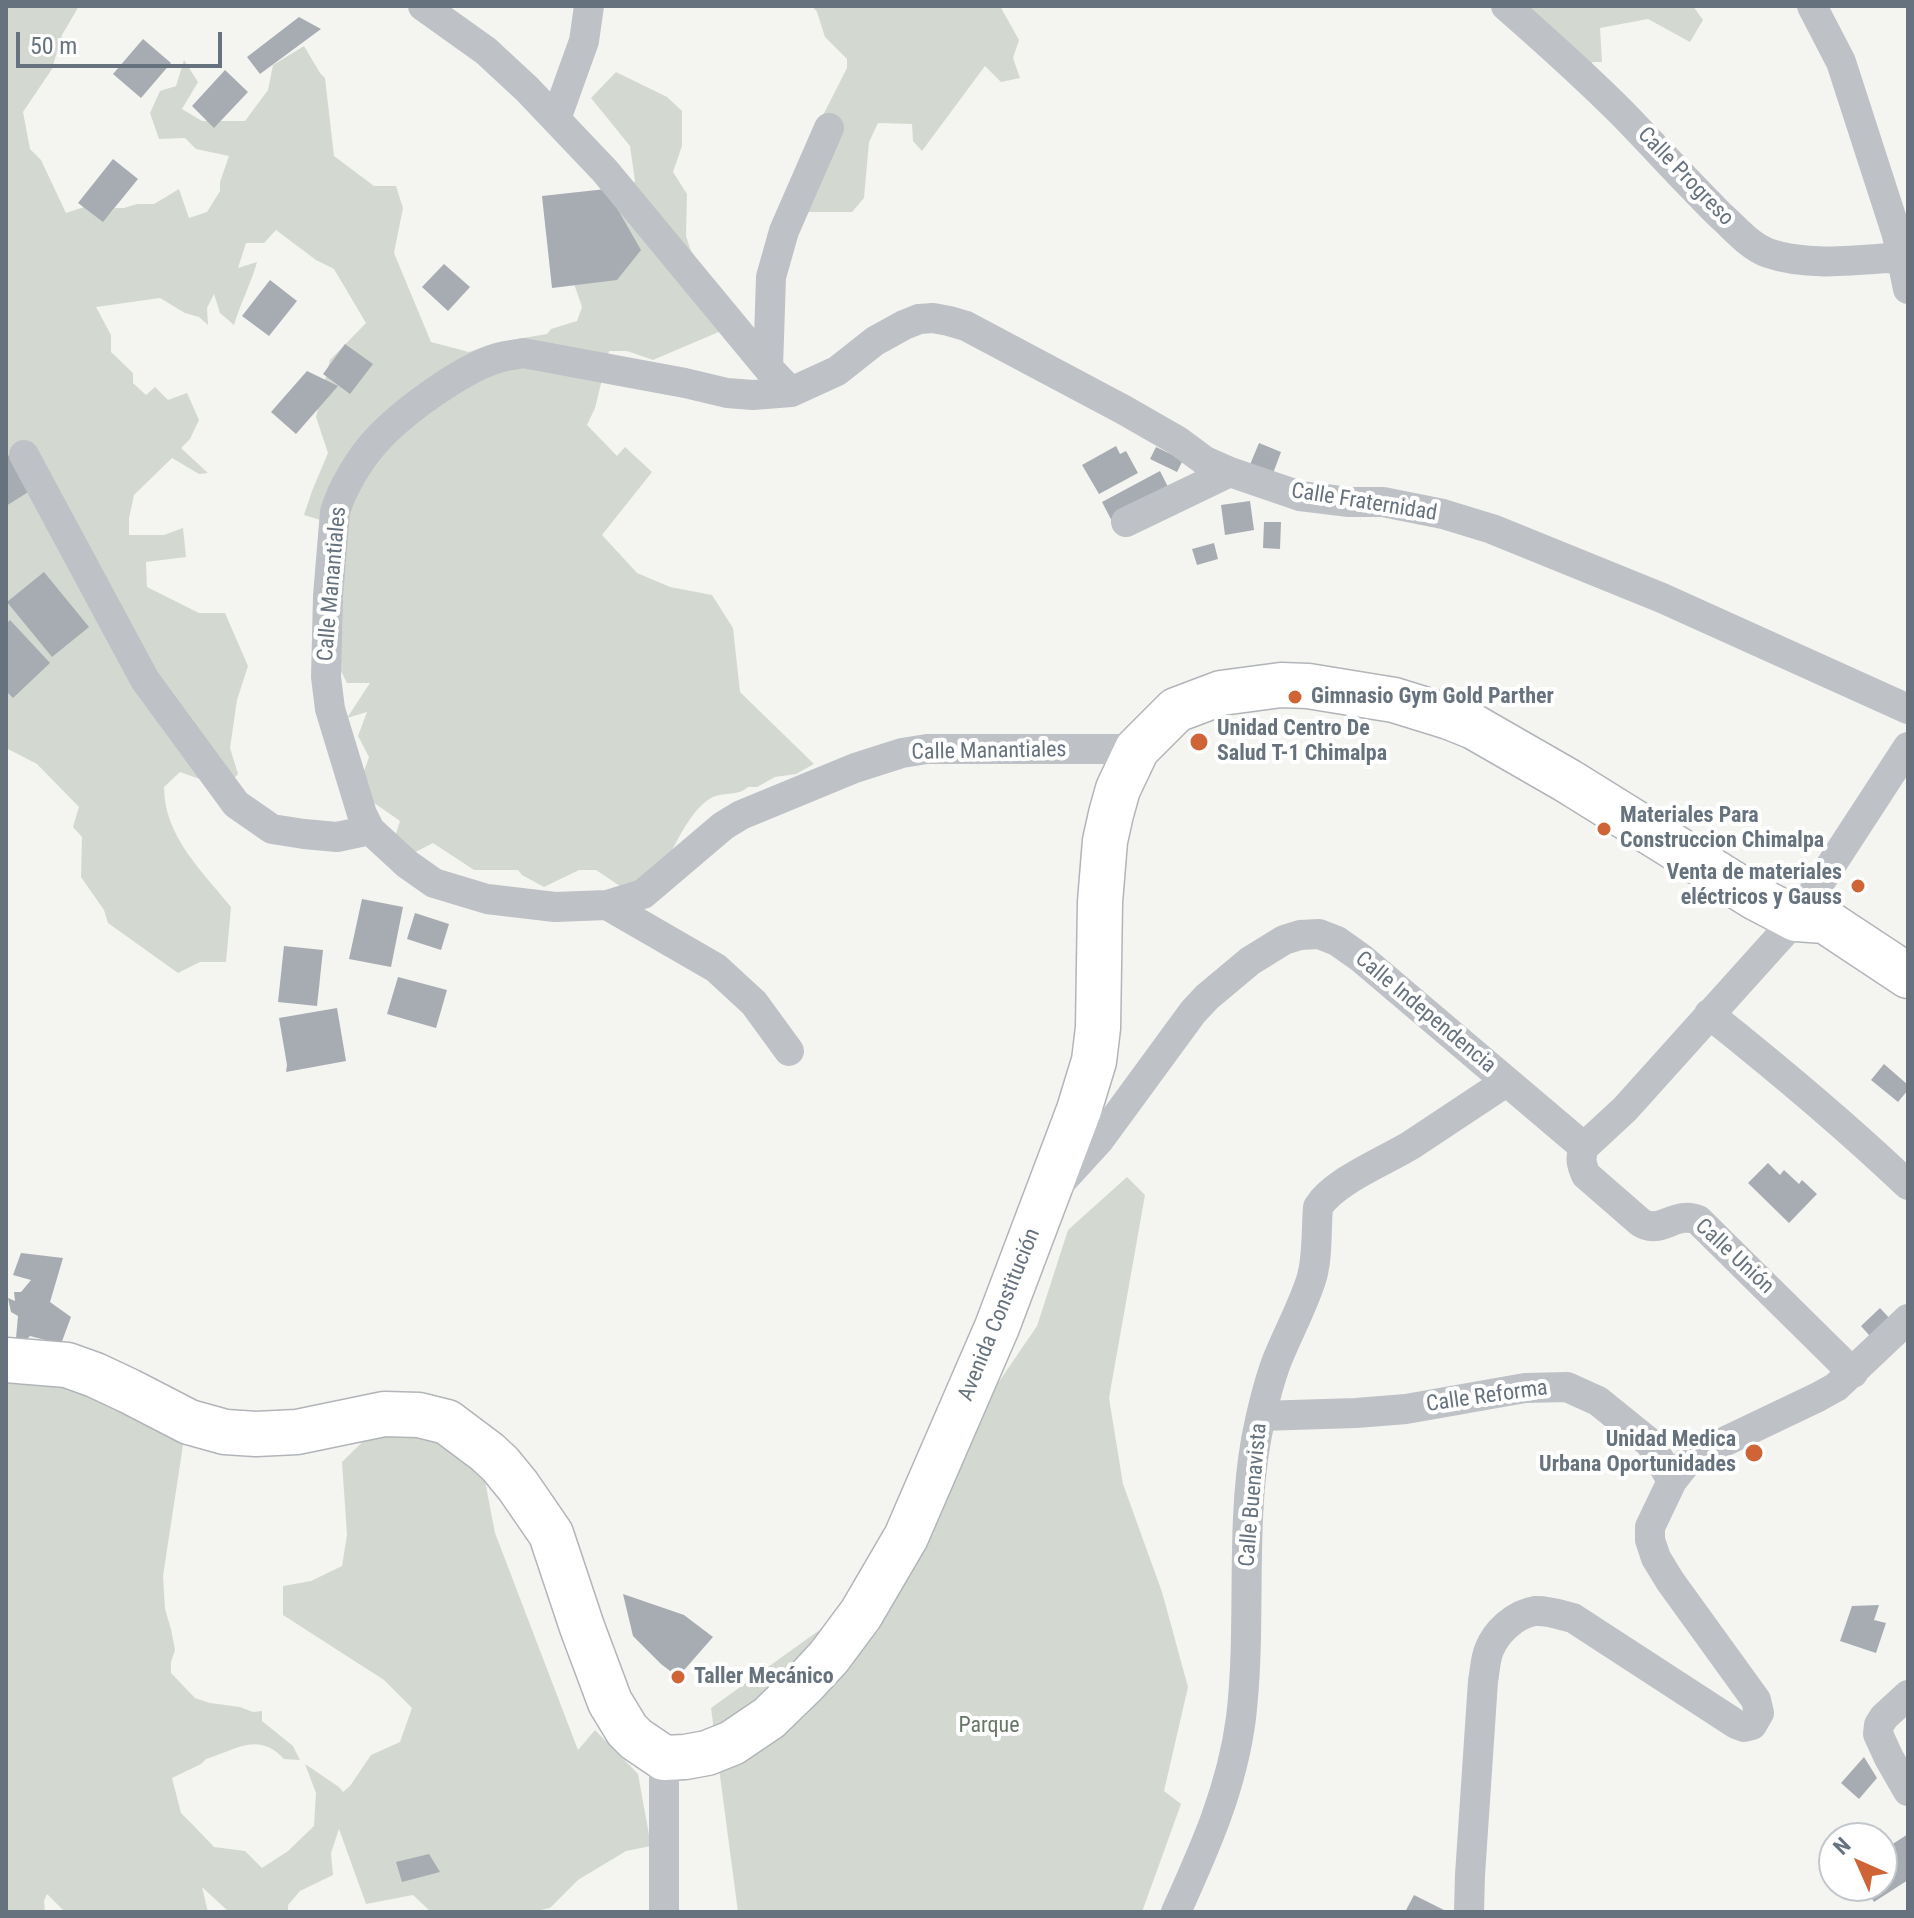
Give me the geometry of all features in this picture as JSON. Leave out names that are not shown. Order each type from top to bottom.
[{"type":"main road","name":"Avenida Constitución","points":[[664,1758],[707,1753],[732,1743],[769,1718],[829,1657],[861,1614],[906,1537],[997,1327],[1079,1110],[1094,1061],[1098,1028],[1100,902],[1105,841],[1118,789],[1137,749],[1176,710],[1221,693],[1281,685],[1394,700],[1420,707],[1474,727],[1568,781],[1756,898],[1796,919],[1825,921],[1908,976]]},
{"type":"main road","points":[[6,1360],[67,1365],[118,1386],[189,1422],[225,1432],[297,1432],[384,1414],[419,1415],[447,1422],[500,1464],[551,1534],[610,1702],[636,1739],[664,1758]]},
{"type":"street","points":[[423,6],[486,51],[556,119],[605,171],[791,392]]},
{"type":"street","points":[[556,119],[584,41],[589,6]]},
{"type":"street","name":"Calle Progreso","points":[[1506,6],[1620,110],[1694,189],[1759,249],[1789,259],[1836,261],[1901,257]]},
{"type":"street","points":[[1812,6],[1841,62],[1897,235],[1908,289]]},
{"type":"street","points":[[768,368],[771,277],[784,231],[829,128]]},
{"type":"street","name":"Calle Fraternidad","points":[[875,341],[919,319],[933,318],[966,326],[1124,410],[1178,441],[1205,461],[1230,472],[1300,496],[1349,502],[1383,502],[1443,514],[1492,529],[1662,598],[1908,709]]},
{"type":"street","name":"Calle Manantiales","points":[[875,341],[837,371],[813,384],[791,392],[753,395],[727,393],[523,353],[499,358],[470,370],[430,396],[375,442],[344,488],[335,512],[328,596],[326,677],[330,709],[362,814],[370,830],[407,864],[434,883],[487,899],[555,907],[607,905],[643,894],[723,826],[741,815],[855,768],[902,753],[927,749],[1137,749]]},
{"type":"street","points":[[24,455],[145,680],[236,804],[272,829],[337,837],[370,830]]},
{"type":"street","points":[[1126,522],[1230,472]]},
{"type":"street","points":[[1584,1147],[1625,1109],[1796,919],[1908,747]]},
{"type":"street","points":[[607,905],[716,968],[754,1003],[789,1051]]},
{"type":"street","name":"Calle Independencia","points":[[1048,1194],[1100,1139],[1180,1028],[1207,997],[1250,961],[1284,940],[1300,935],[1319,934],[1337,941],[1361,958],[1584,1147]]},
{"type":"street","points":[[1709,1014],[1791,1079],[1908,1185]]},
{"type":"street","name":"Calle Buenavista","points":[[1176,1912],[1223,1801],[1240,1721],[1252,1470],[1261,1416],[1276,1364],[1312,1278],[1318,1207],[1337,1188],[1409,1146],[1506,1082]]},
{"type":"street","name":"Calle Unión","points":[[1584,1147],[1581,1158],[1586,1175],[1640,1222],[1653,1227],[1684,1216],[1698,1220],[1853,1373]]},
{"type":"street","points":[[1469,1912],[1483,1681],[1489,1651],[1499,1633],[1514,1619],[1534,1611],[1573,1618],[1736,1724],[1744,1727],[1752,1725],[1759,1713],[1756,1700],[1670,1581],[1656,1558],[1650,1540],[1650,1527],[1672,1481],[1687,1462],[1836,1387],[1908,1319]]},
{"type":"street","name":"Calle Reforma","points":[[1261,1416],[1406,1409],[1525,1388],[1567,1387],[1598,1401],[1650,1443],[1672,1481]]},
{"type":"street","points":[[1908,1695],[1894,1706],[1879,1725],[1878,1734],[1908,1791]]},
{"type":"street","points":[[664,1758],[664,1912]]},
{"type":"green space","points":[[6,6],[79,6],[62,35],[52,69],[23,112],[30,149],[41,160],[66,213],[93,204],[107,217],[115,208],[154,204],[179,189],[189,218],[207,212],[220,191],[229,156],[196,149],[185,138],[159,139],[150,113],[160,91],[176,86],[184,60],[198,82],[182,109],[202,121],[245,121],[268,90],[273,65],[304,46],[325,78],[334,156],[374,186],[396,186],[403,208],[394,253],[431,342],[469,352],[494,343],[547,334],[551,329],[577,321],[582,307],[562,249],[612,225],[635,181],[630,146],[591,98],[616,72],[667,97],[682,111],[682,146],[673,172],[687,194],[686,236],[691,251],[713,281],[721,331],[653,360],[627,351],[609,351],[595,408],[587,425],[617,456],[625,447],[652,472],[602,535],[637,573],[670,587],[712,595],[733,628],[740,692],[814,764],[796,774],[775,777],[757,787],[713,797],[703,803],[678,839],[653,891],[623,888],[596,870],[579,870],[544,887],[518,870],[474,870],[433,843],[402,859],[394,840],[400,821],[357,791],[369,757],[358,736],[367,712],[347,718],[370,683],[347,683],[316,622],[330,523],[304,515],[328,453],[316,417],[330,360],[366,323],[334,269],[316,260],[276,230],[264,243],[246,243],[238,268],[257,262],[234,325],[220,313],[214,294],[207,308],[208,325],[199,317],[185,313],[160,298],[96,307],[111,335],[111,352],[133,373],[133,383],[146,395],[155,387],[168,400],[187,393],[199,420],[190,439],[181,448],[208,473],[199,474],[172,458],[134,495],[129,535],[164,535],[183,528],[186,557],[146,562],[147,587],[199,613],[225,613],[248,666],[237,700],[230,748],[238,774],[225,788],[180,772],[164,787],[170,821],[178,837],[231,907],[226,962],[200,962],[178,973],[108,923],[104,910],[81,877],[82,837],[73,827],[79,807],[37,764],[6,748]]},
{"type":"green space","points":[[812,6],[1000,6],[1019,40],[1013,58],[1020,78],[1001,82],[985,66],[922,151],[913,141],[912,124],[878,123],[869,142],[864,198],[852,212],[793,212],[819,123],[847,68],[847,59],[825,37]]},
{"type":"green space","points":[[1489,6],[1693,6],[1703,20],[1690,42],[1648,19],[1600,28],[1602,62],[1592,62],[1593,71]]},
{"type":"green space","name":"Parque","points":[[1127,1177],[1145,1195],[1109,1398],[1123,1484],[1162,1592],[1188,1687],[1164,1791],[1181,1804],[1142,1912],[738,1912],[711,1708],[839,1616],[1037,1326],[1068,1230]]},
{"type":"green space","points":[[6,1348],[178,1417],[183,1445],[163,1576],[165,1609],[175,1650],[171,1673],[195,1698],[253,1712],[262,1711],[262,1721],[293,1746],[300,1760],[284,1759],[265,1746],[246,1745],[206,1759],[172,1778],[181,1813],[214,1847],[245,1851],[262,1868],[288,1851],[314,1826],[316,1793],[305,1764],[343,1792],[371,1755],[400,1742],[412,1708],[384,1680],[283,1615],[283,1586],[311,1581],[342,1566],[347,1535],[342,1462],[397,1408],[480,1455],[495,1533],[578,1750],[595,1730],[638,1774],[651,1846],[626,1851],[578,1880],[550,1908],[531,1912],[431,1912],[413,1895],[366,1904],[339,1829],[331,1853],[333,1875],[300,1891],[288,1905],[288,1912],[229,1912],[202,1887],[208,1912],[65,1912],[47,1894],[45,1912],[6,1912]]},
{"type":"building","points":[[299,17],[321,29],[260,74],[247,57]]},
{"type":"building","points":[[143,39],[171,63],[141,98],[113,74]]},
{"type":"building","points":[[225,70],[248,92],[214,128],[192,106]]},
{"type":"building","points":[[113,159],[138,179],[103,222],[78,203]]},
{"type":"building","points":[[606,189],[641,250],[617,280],[552,288],[542,196]]},
{"type":"building","points":[[444,264],[470,287],[448,311],[422,287]]},
{"type":"building","points":[[270,280],[297,301],[269,336],[242,316]]},
{"type":"building","points":[[345,344],[373,364],[350,394],[323,374]]},
{"type":"building","points":[[307,371],[338,386],[296,434],[271,412]]},
{"type":"building","points":[[1259,443],[1281,452],[1272,476],[1249,467]]},
{"type":"building","points":[[1116,446],[1120,454],[1126,451],[1138,473],[1099,494],[1082,465]]},
{"type":"building","points":[[1156,447],[1183,460],[1177,472],[1150,459]]},
{"type":"building","points":[[11,454],[33,489],[6,506],[6,457]]},
{"type":"building","points":[[1160,471],[1173,497],[1115,527],[1102,502]]},
{"type":"building","points":[[1250,501],[1254,530],[1225,535],[1221,505]]},
{"type":"building","points":[[1264,522],[1281,522],[1280,549],[1263,548]]},
{"type":"building","points":[[1214,543],[1218,559],[1197,565],[1192,549]]},
{"type":"building","points":[[44,572],[89,627],[52,657],[7,602]]},
{"type":"building","points":[[10,620],[50,663],[13,698],[6,691],[6,624]]},
{"type":"building","points":[[362,899],[403,907],[391,967],[349,959]]},
{"type":"building","points":[[415,913],[449,924],[441,950],[407,939]]},
{"type":"building","points":[[284,946],[323,950],[317,1006],[278,1002]]},
{"type":"building","points":[[398,977],[447,990],[436,1028],[387,1014]]},
{"type":"building","points":[[337,1008],[346,1061],[286,1072],[279,1018]]},
{"type":"building","points":[[1884,1064],[1908,1085],[1908,1090],[1898,1102],[1871,1080]]},
{"type":"building","points":[[1768,1163],[1780,1175],[1784,1170],[1799,1184],[1802,1180],[1817,1194],[1789,1223],[1748,1183]]},
{"type":"building","points":[[21,1253],[63,1258],[50,1302],[71,1317],[61,1344],[30,1336],[27,1339],[16,1338],[18,1316],[11,1312],[8,1298],[15,1301],[14,1292],[21,1292],[31,1280],[13,1275]]},
{"type":"building","points":[[1880,1308],[1904,1334],[1884,1352],[1861,1326]]},
{"type":"building","points":[[623,1594],[684,1615],[713,1637],[678,1677],[633,1636]]},
{"type":"building","points":[[1879,1605],[1874,1620],[1886,1623],[1876,1653],[1840,1641],[1852,1606]]},
{"type":"building","points":[[1864,1757],[1877,1778],[1859,1799],[1841,1783]]},
{"type":"building","points":[[1908,1834],[1908,1880],[1898,1886],[1898,1841]]},
{"type":"building","points":[[429,1854],[440,1872],[402,1882],[396,1862]]},
{"type":"building","points":[[1414,1895],[1444,1910],[1443,1912],[1405,1912]]},
{"type":"place","name":"Gimnasio Gym Gold Parther","points":[[1295,697]]},
{"type":"place","name":"Unidad Centro De Salud T-1 Chimalpa","points":[[1199,742]]},
{"type":"place","name":"Materiales Para Construccion Chimalpa","points":[[1604,829]]},
{"type":"place","name":"Venta de materiales eléctricos y Gauss","points":[[1858,886]]},
{"type":"place","name":"Unidad Medica Urbana Oportunidades","points":[[1754,1453]]},
{"type":"place","name":"Taller Mecánico","points":[[678,1677]]}]
